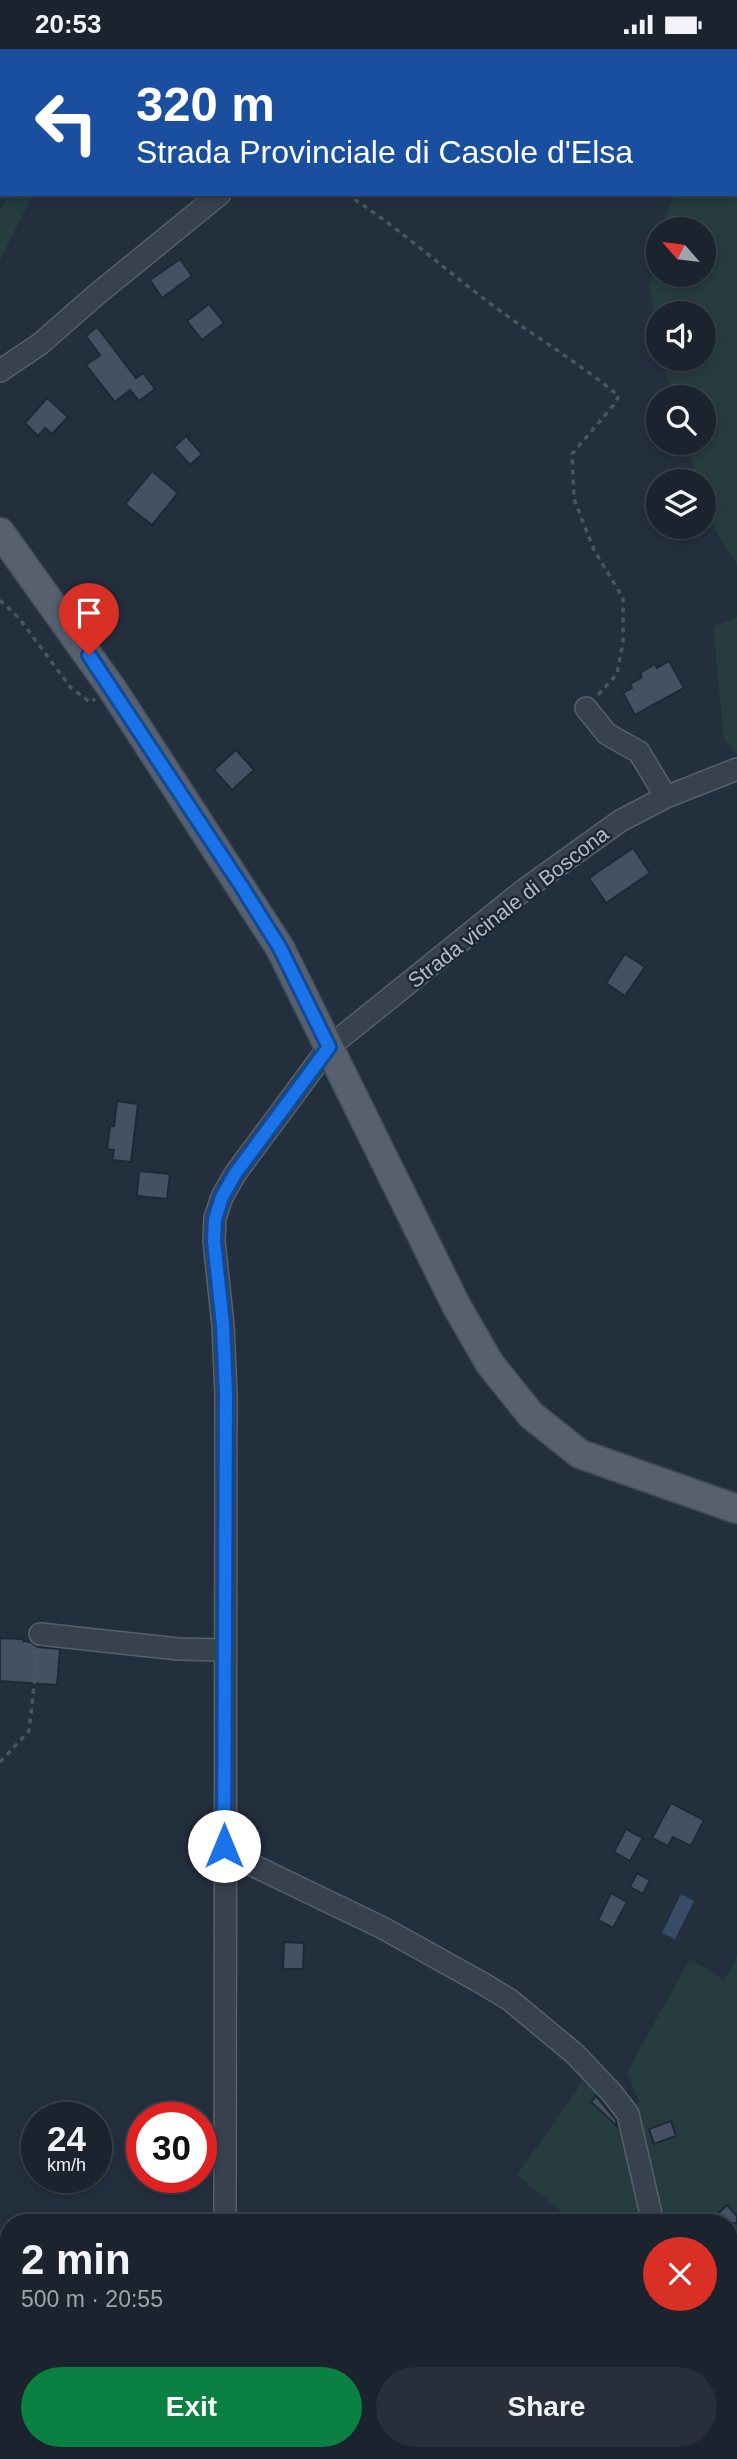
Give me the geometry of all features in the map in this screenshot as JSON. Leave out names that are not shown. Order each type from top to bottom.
[{"type":"main road","points":[[0,532],[113,690],[280,948],[473,1338],[503,1381],[531,1415],[580,1454],[737,1509]]},
{"type":"street","points":[[0,371],[40,344],[218,196]]},
{"type":"street","points":[[586,708],[607,734],[639,752],[666,797]]},
{"type":"street","name":"Strada vicinale di Boscona","points":[[225,2214],[226,1394],[223,1325],[214,1241],[215,1219],[222,1197],[235,1174],[329,1047],[524,890],[620,821],[666,797],[737,769]]},
{"type":"street","points":[[40,1634],[178,1649],[225,1650]]},
{"type":"street","points":[[224,1846],[246,1862],[383,1928],[482,1983],[510,2000],[575,2054],[628,2114],[651,2214]]},
{"type":"path","points":[[349,196],[380,216],[494,305],[585,368],[619,396],[572,454],[574,499],[594,550],[624,598],[623,642],[617,674],[586,708]]},
{"type":"path","points":[[0,600],[19,618],[71,688],[90,702],[113,690]]},
{"type":"path","points":[[0,1762],[29,1731],[40,1634]]},
{"type":"green space","points":[[9,196],[32,196],[0,260],[0,209]]},
{"type":"green space","points":[[673,196],[737,196],[737,564],[716,529],[716,469],[695,469],[690,455],[716,455],[716,385],[669,385],[665,371],[716,371],[716,301],[651,301],[649,287],[716,287],[716,217],[666,217]]},
{"type":"green space","points":[[737,617],[737,754],[724,740],[713,626]]},
{"type":"green space","points":[[737,1957],[737,2214],[659,2214],[633,2111],[639,2102],[627,2072],[690,1959],[724,1980]]},
{"type":"green space","points":[[586,2077],[626,2124],[646,2214],[564,2214],[517,2175]]},
{"type":"water","points":[[681,1894],[694,1901],[675,1939],[662,1933]]},
{"type":"building","points":[[180,259],[192,276],[162,298],[150,280]]},
{"type":"building","points":[[209,304],[224,323],[202,340],[187,321]]},
{"type":"building","points":[[97,327],[136,378],[143,373],[155,389],[139,401],[130,390],[115,402],[86,365],[100,355],[86,336]]},
{"type":"building","points":[[47,398],[68,417],[52,434],[45,428],[38,436],[25,423]]},
{"type":"building","points":[[186,436],[202,454],[190,465],[174,447]]},
{"type":"building","points":[[152,471],[178,493],[152,525],[125,504]]},
{"type":"building","points":[[669,661],[684,688],[635,715],[623,693],[632,688],[630,684],[642,677],[640,673],[655,664],[657,668]]},
{"type":"building","points":[[236,750],[254,770],[232,790],[214,770]]},
{"type":"building","points":[[633,848],[650,873],[606,903],[589,878]]},
{"type":"building","points":[[625,954],[645,967],[625,996],[606,983]]},
{"type":"building","points":[[117,1101],[138,1104],[131,1162],[112,1160],[114,1150],[107,1149],[110,1126],[114,1126]]},
{"type":"building","points":[[139,1171],[170,1174],[167,1199],[137,1196]]},
{"type":"building","points":[[0,1638],[23,1639],[38,1647],[60,1649],[57,1685],[0,1681]]},
{"type":"building","points":[[671,1803],[704,1820],[691,1846],[673,1837],[668,1846],[652,1838]]},
{"type":"building","points":[[626,1829],[643,1838],[630,1861],[614,1852]]},
{"type":"building","points":[[637,1873],[650,1880],[643,1894],[630,1887]]},
{"type":"building","points":[[611,1893],[627,1902],[613,1928],[598,1920]]},
{"type":"building","points":[[284,1942],[304,1943],[303,1969],[283,1969]]},
{"type":"building","points":[[596,2096],[616,2120],[617,2126],[591,2102]]},
{"type":"building","points":[[671,2121],[676,2136],[654,2144],[649,2129]]},
{"type":"building","points":[[727,2205],[735,2214],[718,2214]]},
{"type":"route","points":[[89,655],[280,948],[329,1047],[235,1174],[222,1197],[215,1219],[214,1241],[223,1325],[226,1394],[224,1846]]}]
